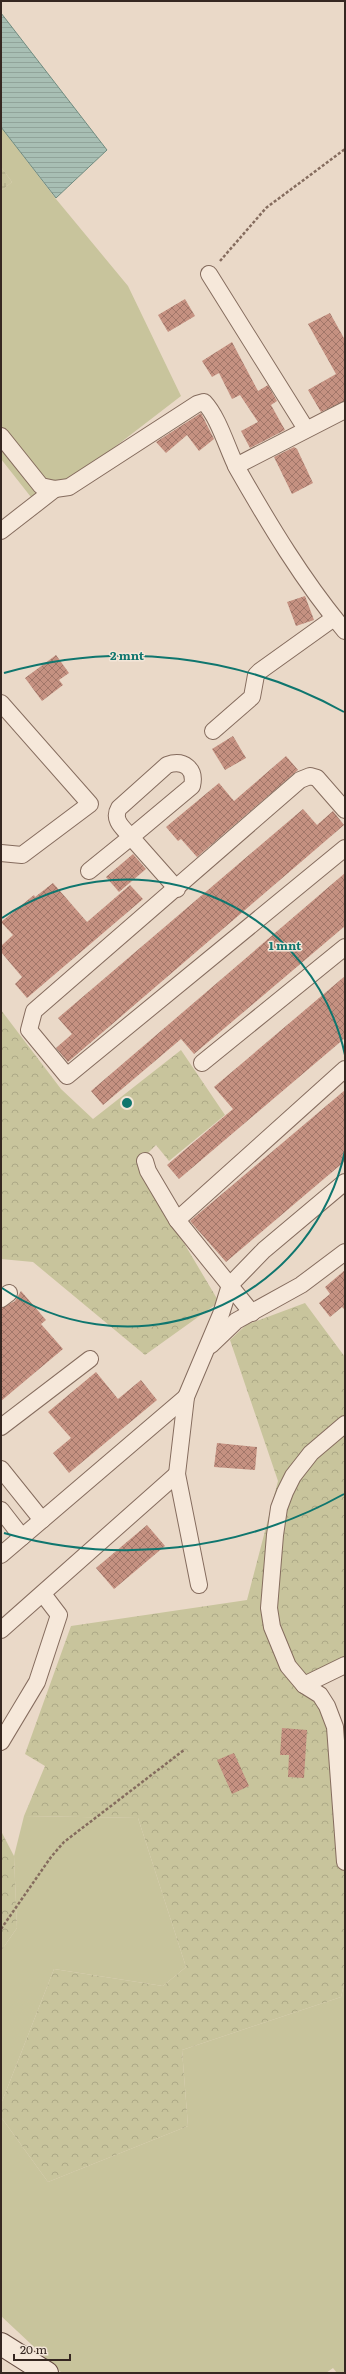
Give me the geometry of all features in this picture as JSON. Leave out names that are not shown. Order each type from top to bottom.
[{"type":"main road","points":[[1,2344],[47,2373]]},
{"type":"street","points":[[209,274],[306,429]]},
{"type":"street","points":[[1,436],[41,486],[55,489],[69,487],[196,404],[204,402],[236,466],[271,525],[322,604],[345,631]]},
{"type":"street","points":[[236,466],[345,410]]},
{"type":"street","points":[[1,531],[55,489]]},
{"type":"street","points":[[213,731],[252,697],[256,676],[260,671],[334,618]]},
{"type":"street","points":[[1,703],[90,804],[22,855],[1,853]]},
{"type":"street","points":[[89,871],[131,837],[192,786],[194,779],[188,767],[182,762],[176,762],[168,765],[119,808],[115,814],[116,819],[131,837],[177,889]]},
{"type":"street","points":[[345,810],[318,778],[310,776],[300,780],[177,889],[34,1012],[29,1030],[67,1076],[345,848]]},
{"type":"street","points":[[202,1063],[345,947]]},
{"type":"street","points":[[177,1220],[345,1069]]},
{"type":"street","points":[[145,1161],[148,1171],[177,1220],[252,1313]]},
{"type":"street","points":[[200,1585],[177,1474],[186,1397],[221,1314],[230,1285],[264,1250],[345,1182]]},
{"type":"street","points":[[206,1350],[236,1321],[301,1285],[344,1254]]},
{"type":"street","points":[[1,1427],[90,1359]]},
{"type":"street","points":[[1,1555],[186,1397]]},
{"type":"street","points":[[345,1424],[316,1449],[293,1476],[279,1508],[269,1608],[272,1627],[288,1666],[304,1685],[320,1695],[327,1706],[335,1727],[345,1862]]},
{"type":"street","points":[[1,1469],[42,1520]]},
{"type":"street","points":[[1,1630],[177,1474]]},
{"type":"street","points":[[1,1510],[22,1537]]},
{"type":"street","points":[[1,1742],[37,1682],[59,1615],[43,1594]]},
{"type":"street","points":[[304,1685],[345,1665]]},
{"type":"path","points":[[209,274],[266,208],[345,149]]},
{"type":"path","points":[[1,1929],[51,1857],[64,1842],[184,1750]]},
{"type":"green space","points":[[1,127],[56,199],[128,286],[181,396],[38,506],[1,459],[1,191],[12,182],[1,167]]},
{"type":"green space","points":[[1,167],[12,182],[1,191]]},
{"type":"green space","points":[[1,1010],[61,1089],[93,1119],[181,1050],[225,1115],[169,1161],[156,1145],[137,1164],[219,1302],[145,1355],[33,1262],[1,1259]]},
{"type":"green space","points":[[305,1303],[345,1357],[345,1657],[318,1674],[344,1740],[345,1751],[345,1980],[341,1997],[182,2050],[188,2126],[48,2182],[1,2117],[1,2104],[54,1969],[163,1986],[186,1967],[138,1818],[24,1816],[45,1766],[25,1754],[71,1626],[247,1600],[278,1481],[230,1340],[246,1325]]},
{"type":"green space","points":[[24,1816],[138,1818],[186,1967],[163,1986],[54,1969],[1,2104],[1,1951],[17,1928],[14,1856]]},
{"type":"green space","points":[[1,1831],[14,1856],[17,1928],[1,1951]]},
{"type":"green space","points":[[345,1980],[345,2373],[337,2373],[333,2368],[326,2373],[62,2373],[1,2316],[1,2117],[48,2182],[188,2126],[182,2050],[341,1997]]},
{"type":"shaded area","points":[[1,13],[107,150],[56,198],[1,127]]},
{"type":"building","points":[[185,299],[195,316],[168,332],[158,315]]},
{"type":"building","points":[[330,313],[345,340],[345,401],[321,412],[308,390],[336,374],[308,324]]},
{"type":"building","points":[[232,342],[258,391],[268,385],[277,401],[271,405],[285,430],[250,448],[241,431],[258,422],[240,395],[232,399],[219,373],[212,377],[202,361]]},
{"type":"building","points":[[201,413],[214,439],[199,451],[187,435],[166,453],[156,442]]},
{"type":"building","points":[[294,447],[297,449],[313,483],[292,494],[274,457]]},
{"type":"building","points":[[305,596],[314,620],[296,626],[287,602]]},
{"type":"building","points":[[56,655],[69,673],[59,680],[63,685],[42,701],[25,678]]},
{"type":"building","points":[[233,736],[246,758],[225,770],[212,749]]},
{"type":"building","points":[[286,756],[298,770],[197,857],[181,839],[178,841],[166,827],[219,783],[234,801]]},
{"type":"building","points":[[303,809],[317,825],[333,811],[344,825],[68,1062],[56,1048],[72,1034],[58,1018]]},
{"type":"building","points":[[133,854],[146,869],[119,892],[106,877]]},
{"type":"building","points":[[345,873],[345,926],[194,1054],[181,1039],[103,1105],[91,1091]]},
{"type":"building","points":[[53,883],[87,922],[130,885],[143,899],[27,998],[15,984],[22,977],[1,952],[1,946],[13,935],[1,922],[34,895],[35,897]]},
{"type":"building","points":[[345,976],[345,1038],[179,1179],[167,1165],[233,1109],[214,1087]]},
{"type":"building","points":[[345,1090],[345,1161],[226,1262],[190,1221]]},
{"type":"building","points":[[345,1270],[345,1310],[342,1307],[330,1317],[319,1303],[330,1294],[325,1287]]},
{"type":"building","points":[[21,1291],[46,1320],[41,1324],[63,1349],[1,1401],[1,1308],[15,1301]]},
{"type":"building","points":[[96,1372],[118,1399],[141,1380],[157,1400],[69,1473],[53,1453],[71,1438],[48,1412]]},
{"type":"building","points":[[217,1443],[257,1447],[255,1470],[214,1467]]},
{"type":"building","points":[[147,1525],[165,1546],[114,1589],[96,1568]]},
{"type":"building","points":[[282,1728],[307,1730],[304,1778],[288,1777],[289,1755],[280,1755]]},
{"type":"building","points":[[234,1753],[249,1786],[232,1794],[217,1760]]}]
